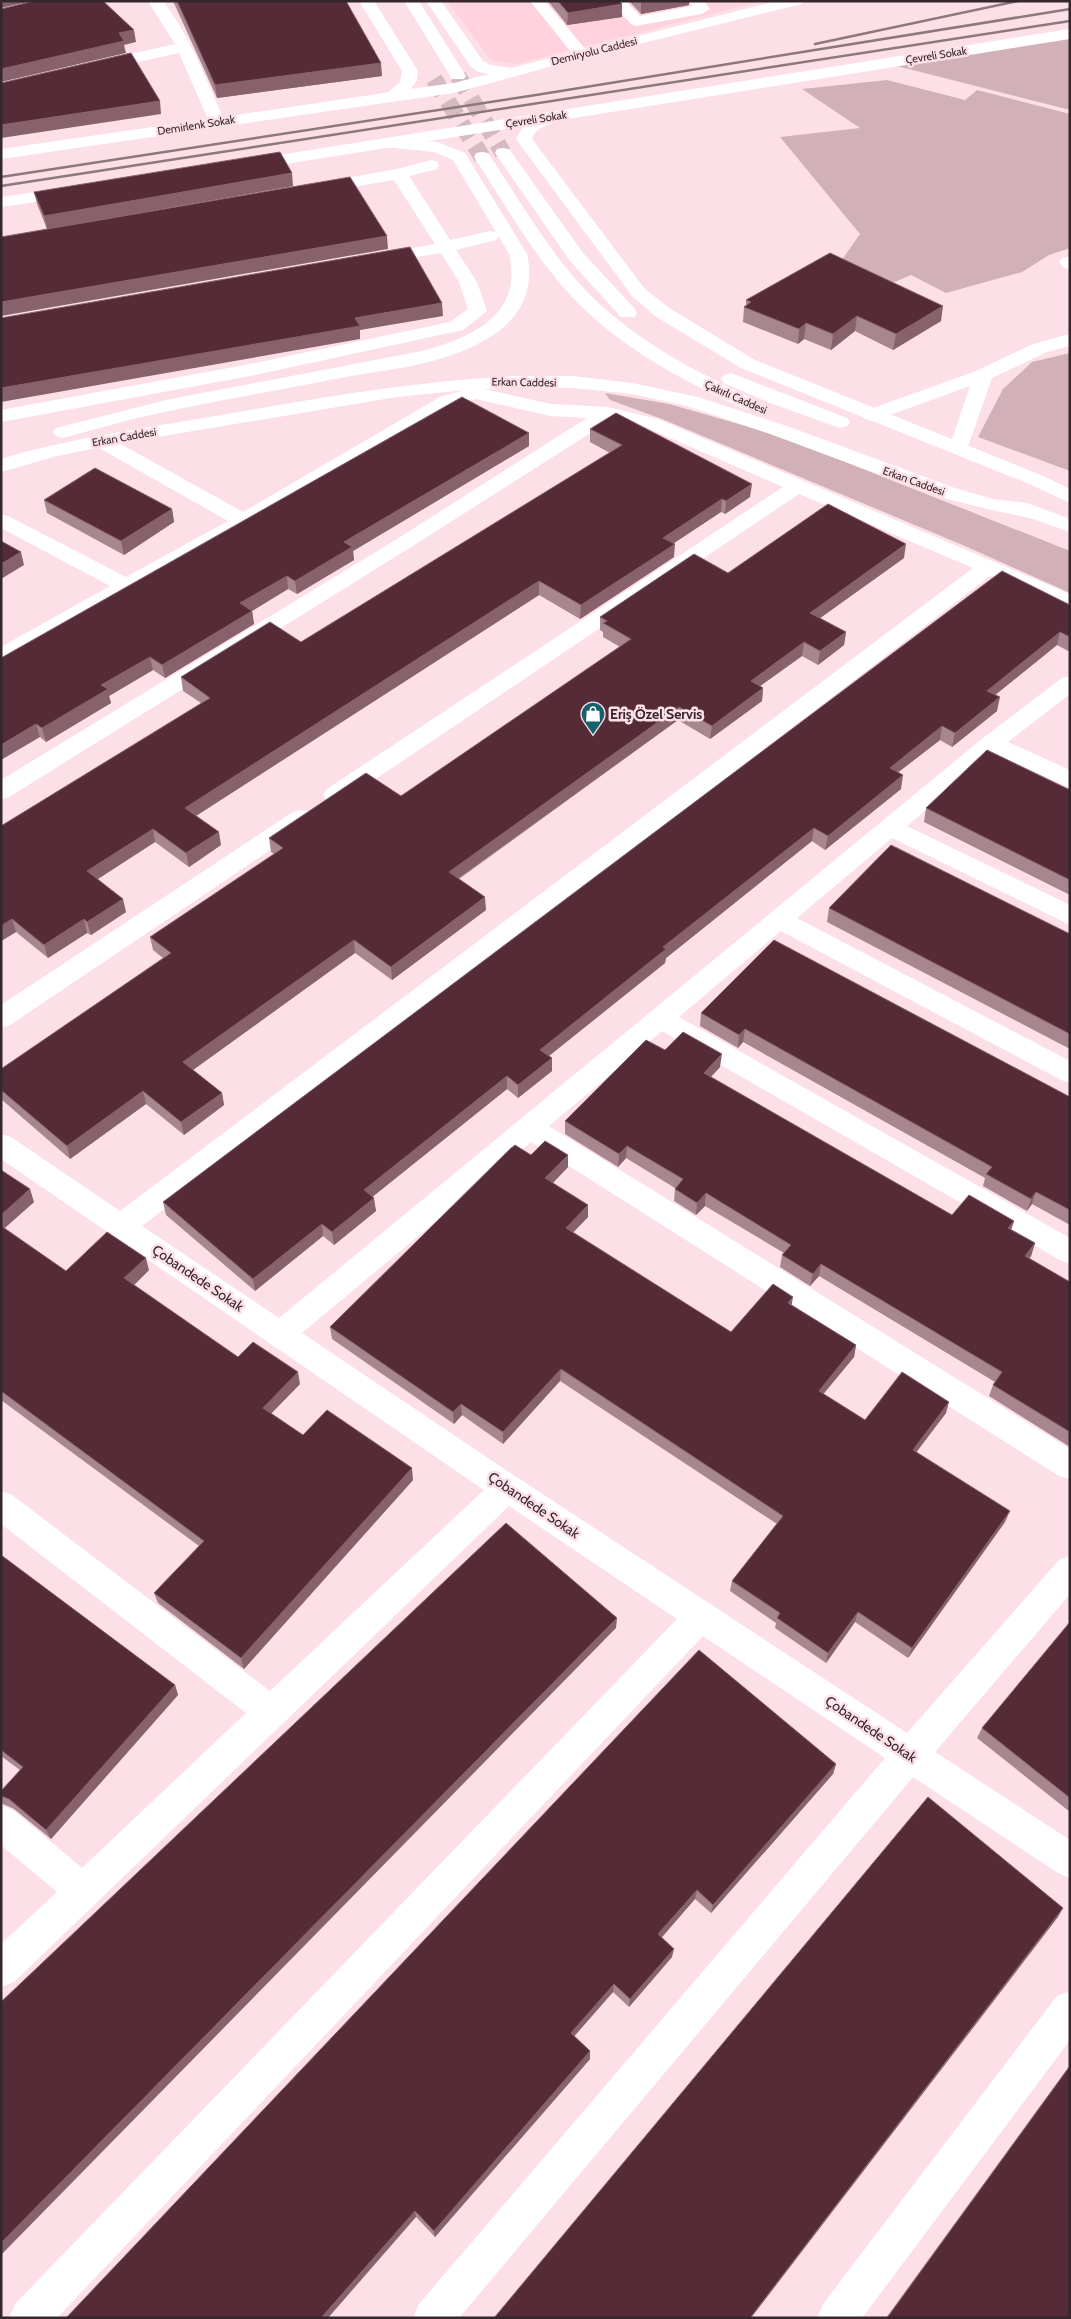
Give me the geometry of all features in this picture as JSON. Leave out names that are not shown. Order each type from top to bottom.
[{"type":"street","points":[[155,1],[165,12],[184,47],[218,122]]},
{"type":"street","points":[[366,1],[410,71],[407,84],[391,97]]},
{"type":"street","points":[[411,1],[458,76]]},
{"type":"street","points":[[433,1],[477,64],[485,69],[510,73]]},
{"type":"street","points":[[537,1],[581,54]]},
{"type":"street","points":[[617,1],[636,21],[702,9],[696,1]]},
{"type":"street","name":"Demiryolu Caddesi","points":[[391,97],[454,88],[581,54],[797,1]]},
{"type":"street","name":"Çevreli Sokak","points":[[232,167],[1070,34]]},
{"type":"street","points":[[86,68],[184,47]]},
{"type":"street","name":"Demirlenk Sokak","points":[[1,154],[391,97]]},
{"type":"street","points":[[553,116],[530,128],[524,134],[524,139],[638,292],[662,312],[748,364],[872,427],[959,448],[1034,479],[1070,497]]},
{"type":"street","points":[[459,157],[462,148],[467,144],[486,138],[509,139],[528,145]]},
{"type":"street","points":[[38,440],[92,423],[138,412],[448,350],[484,334],[497,324],[508,312],[522,284],[523,269],[518,254],[459,157],[436,147],[390,143]]},
{"type":"street","name":"Çakırlı Caddesi","points":[[503,153],[596,282],[616,302],[655,335],[681,353],[745,385],[872,427],[1070,504]]},
{"type":"street","name":"Çakırlı Caddesi","points":[[482,157],[555,266],[572,287],[636,343],[697,379],[762,410],[1070,526]]},
{"type":"street","points":[[301,191],[399,174],[431,165]]},
{"type":"street","points":[[1,416],[250,370],[456,326],[478,311],[468,282],[399,174]]},
{"type":"street","points":[[1,202],[85,190]]},
{"type":"street","name":"Erkan Caddesi","points":[[1,451],[38,440],[436,367],[467,357],[493,345],[514,330],[529,314],[536,296],[537,261],[523,218]]},
{"type":"street","points":[[358,262],[446,247],[490,236]]},
{"type":"street","points":[[872,427],[1040,348],[1070,340]]},
{"type":"street","points":[[959,448],[983,375]]},
{"type":"street","name":"Erkan Caddesi","points":[[1,466],[33,455],[101,441],[428,386],[517,381],[588,384],[660,394],[691,401],[729,413],[940,492],[996,506],[1036,513]]},
{"type":"street","points":[[4,651],[243,521],[447,401],[475,393],[551,410],[608,413],[651,423],[1070,602]]},
{"type":"street","points":[[1,791],[395,548],[608,413]]},
{"type":"street","points":[[101,441],[243,521]]},
{"type":"street","points":[[1,1018],[799,485]]},
{"type":"street","points":[[1,520],[126,586]]},
{"type":"street","points":[[121,1226],[988,567]]},
{"type":"street","points":[[280,1334],[890,826],[991,743],[1070,683]]},
{"type":"street","points":[[991,743],[1070,780]]},
{"type":"street","points":[[890,826],[1070,916]]},
{"type":"street","points":[[779,919],[1070,1073]]},
{"type":"street","points":[[660,1018],[1070,1252]]},
{"type":"street","points":[[529,1127],[1070,1466]]},
{"type":"street","name":"Çobandede Sokak","points":[[1,1145],[507,1488],[1070,1861]]},
{"type":"street","points":[[1,1969],[507,1488]]},
{"type":"street","points":[[1,1505],[271,1712]]},
{"type":"street","points":[[433,2318],[910,1755],[1070,1570]]},
{"type":"street","points":[[29,2318],[701,1616]]},
{"type":"street","points":[[1,1822],[83,1892]]},
{"type":"street","points":[[837,2318],[1070,2009]]},
{"type":"shaded area","points":[[447,1],[762,1],[517,64],[491,60]]},
{"type":"shaded area","points":[[1070,38],[1070,110],[893,65]]},
{"type":"shaded area","points":[[887,80],[965,100],[977,90],[1070,114],[1070,248],[1049,255],[1022,272],[946,293],[911,275],[883,287],[837,267],[860,234],[780,137],[860,128],[802,89]]},
{"type":"shaded area","points":[[1070,353],[1070,471],[978,437],[1003,389],[1032,362]]},
{"type":"shaded area","points":[[605,393],[669,404],[777,435],[1070,551],[1070,593],[965,546],[662,419],[610,400]]},
{"type":"building","points":[[34,1],[103,1],[134,30],[119,33],[124,41],[1,69],[1,9]]},
{"type":"building","points":[[177,1],[346,1],[381,63],[215,85]]},
{"type":"building","points":[[558,1],[619,1],[622,4],[568,13]]},
{"type":"building","points":[[131,53],[160,101],[1,125],[1,83]]},
{"type":"building","points":[[280,152],[292,173],[44,216],[34,192]]},
{"type":"building","points":[[350,177],[387,236],[1,302],[1,237]]},
{"type":"building","points":[[410,247],[442,303],[355,318],[360,326],[1,388],[1,318]]},
{"type":"building","points":[[830,253],[943,306],[896,334],[857,316],[833,334],[806,323],[799,329],[744,307],[751,302],[746,300]]},
{"type":"building","points":[[462,397],[529,433],[344,542],[352,547],[295,581],[287,576],[240,603],[252,611],[162,665],[150,657],[101,685],[108,689],[42,728],[36,724],[1,745],[1,658]]},
{"type":"building","points":[[616,413],[752,484],[726,501],[722,499],[663,538],[675,544],[581,605],[539,581],[185,808],[219,832],[186,853],[153,829],[87,871],[123,899],[87,922],[84,919],[44,945],[12,919],[1,926],[1,826],[210,698],[181,677],[270,622],[301,642],[622,445],[590,429]]},
{"type":"building","points":[[95,468],[172,509],[121,541],[44,500]]},
{"type":"building","points":[[828,504],[906,544],[810,613],[846,632],[820,651],[804,642],[751,681],[763,688],[712,726],[679,707],[449,872],[485,897],[391,967],[354,940],[183,1062],[222,1093],[181,1122],[143,1091],[67,1146],[1,1090],[1,1069],[171,953],[150,937],[283,848],[269,838],[366,773],[401,796],[631,639],[603,623],[607,621],[600,617],[694,554],[728,573]]},
{"type":"building","points":[[1,541],[21,552],[1,564]]},
{"type":"building","points":[[1002,571],[1070,605],[1070,637],[1060,632],[987,691],[1000,697],[955,733],[942,726],[890,768],[903,775],[828,836],[814,828],[663,947],[666,949],[540,1050],[552,1058],[518,1085],[507,1076],[364,1190],[374,1198],[332,1232],[322,1224],[253,1279],[163,1202]]},
{"type":"building","points":[[987,750],[1070,790],[1070,880],[926,808]]},
{"type":"building","points":[[891,845],[1070,934],[1070,1034],[829,908]]},
{"type":"building","points":[[774,940],[1070,1097],[1070,1210],[1036,1192],[1031,1199],[986,1174],[992,1167],[745,1029],[739,1035],[701,1013]]},
{"type":"building","points":[[683,1032],[722,1054],[704,1073],[952,1215],[969,1195],[1014,1221],[1008,1228],[1035,1243],[1025,1256],[1070,1282],[1070,1432],[993,1385],[1002,1372],[821,1264],[813,1274],[782,1255],[791,1245],[706,1193],[697,1203],[675,1189],[683,1179],[627,1146],[619,1154],[565,1121],[646,1040],[665,1050]]},
{"type":"building","points":[[545,1141],[568,1155],[545,1178],[588,1205],[566,1228],[731,1332],[773,1284],[793,1297],[788,1303],[856,1345],[819,1391],[865,1420],[902,1372],[949,1402],[913,1450],[1010,1511],[912,1648],[858,1612],[828,1653],[777,1618],[780,1613],[732,1581],[783,1516],[561,1369],[503,1432],[461,1404],[453,1412],[330,1327],[510,1149],[515,1145],[531,1155]]},
{"type":"building","points":[[1,1170],[30,1189],[1,1215]]},
{"type":"building","points":[[1,1226],[66,1271],[107,1232],[146,1258],[124,1278],[238,1357],[253,1342],[298,1372],[263,1408],[303,1435],[327,1410],[412,1468],[241,1658],[154,1593],[204,1541],[1,1391]]},
{"type":"building","points":[[506,1523],[617,1618],[1,2243],[1,2002]]},
{"type":"building","points":[[1,1555],[175,1685],[46,1830],[9,1799],[1,1796],[1,1791],[23,1767],[1,1750]]},
{"type":"building","points":[[1070,1622],[1070,1798],[982,1728]]},
{"type":"building","points":[[699,1650],[836,1764],[713,1905],[697,1890],[658,1934],[674,1949],[630,1999],[614,1984],[571,2033],[590,2051],[434,2231],[415,2211],[321,2318],[66,2318]]},
{"type":"building","points":[[928,1797],[1063,1908],[750,2318],[494,2318]]},
{"type":"building","points":[[1070,2066],[1070,2318],[887,2318]]},
{"type":"tunnel","points":[[458,76],[503,153]]},
{"type":"tunnel","points":[[434,79],[482,157]]},
{"type":"railway","points":[[815,44],[1018,1]]},
{"type":"railway","points":[[1,177],[536,95],[1070,9]]},
{"type":"railway","points":[[1,186],[1070,21]]},
{"type":"place","name":"Eriş Özel Servis","points":[[593,735]]}]
